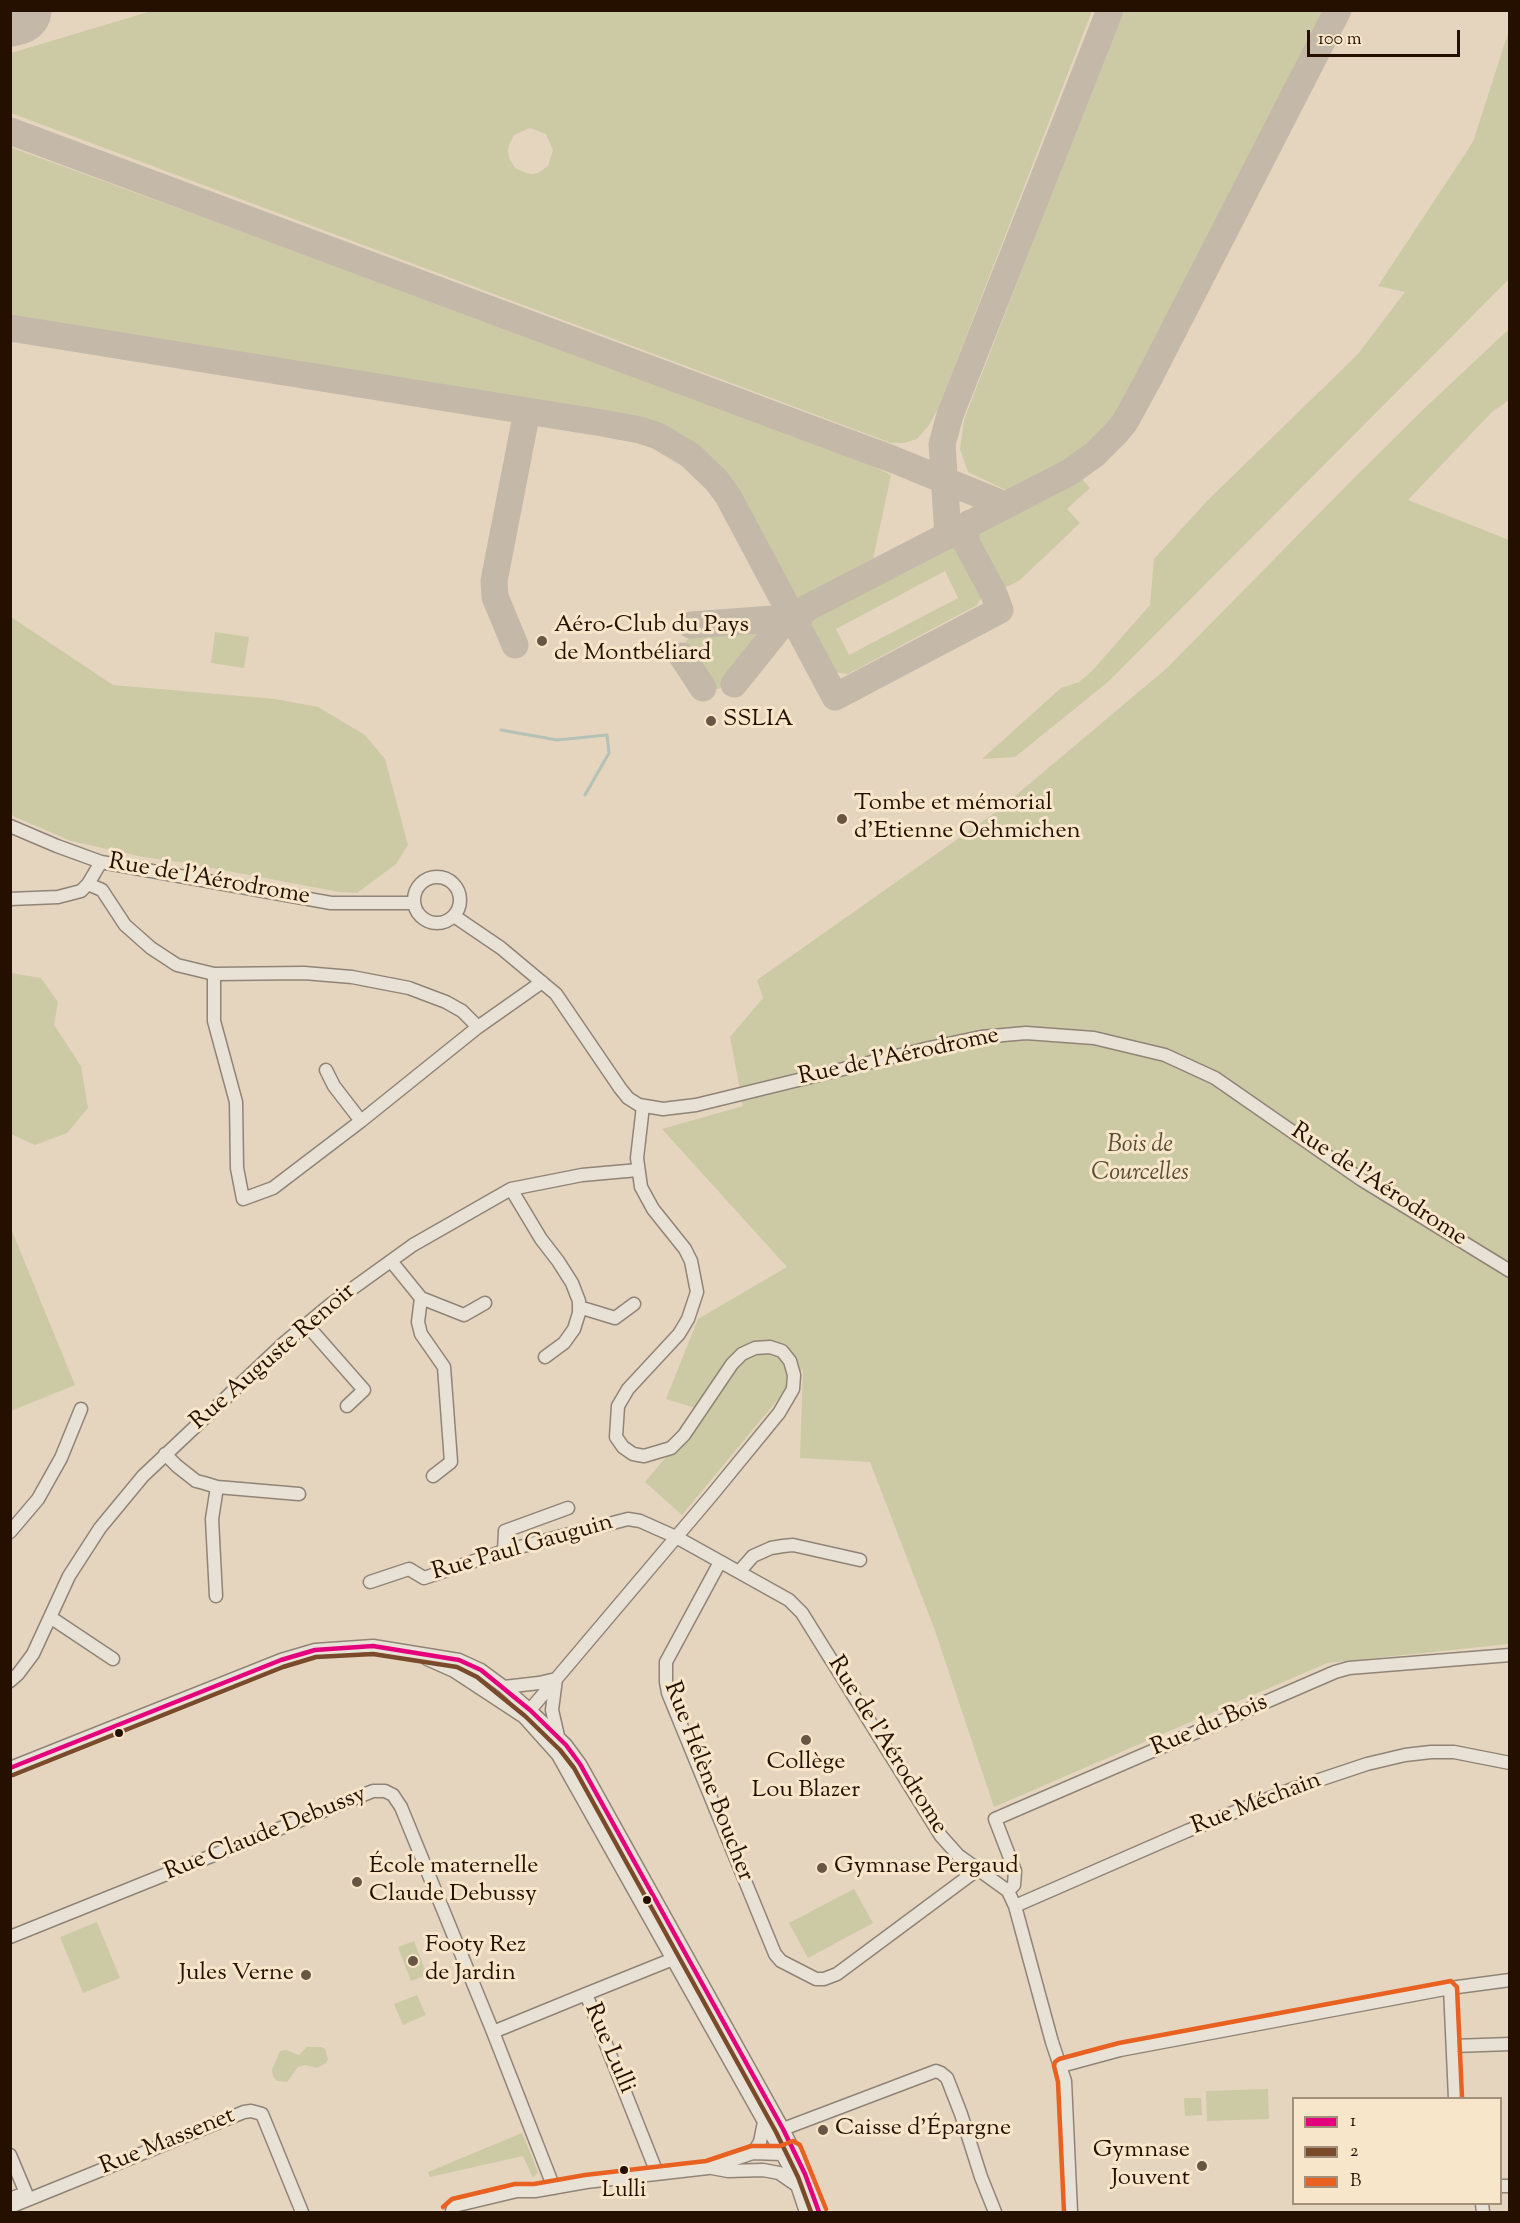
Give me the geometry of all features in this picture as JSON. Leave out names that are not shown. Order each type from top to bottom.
[{"type":"street","name":"Rue de l'Aérodrome","points":[[10,826],[101,862],[331,903],[413,903]]},
{"type":"street","points":[[10,898],[58,897],[81,891],[101,862]]},
{"type":"street","points":[[429,878],[444,878],[454,885],[460,897],[458,911],[454,916],[441,924],[433,924],[420,917],[413,903],[417,888],[422,882],[429,878]]},
{"type":"street","points":[[88,884],[102,890],[125,925],[151,948],[177,964],[214,974],[304,973],[351,977],[409,988],[446,1002],[462,1011],[478,1026]]},
{"type":"street","points":[[454,916],[501,948],[542,982],[564,1004],[628,1098],[643,1106],[637,1158],[641,1187],[646,1198],[691,1261],[697,1292],[688,1319],[679,1334],[628,1389],[618,1406],[616,1437],[623,1447],[633,1454],[644,1456],[671,1448],[684,1435],[732,1364],[742,1353],[755,1348],[770,1347],[782,1351],[790,1361],[794,1375],[793,1389],[783,1407],[711,1496],[527,1713]]},
{"type":"street","points":[[214,974],[214,1021],[236,1102],[237,1168],[243,1199],[273,1188],[361,1121],[478,1026],[542,982]]},
{"type":"street","name":"Rue de l'Aérodrome","points":[[643,1106],[663,1110],[696,1104],[981,1037],[1047,1033],[1101,1040],[1165,1055],[1215,1078],[1362,1180],[1509,1271]]},
{"type":"street","points":[[326,1070],[333,1086],[361,1121]]},
{"type":"street","name":"Rue Auguste Renoir","points":[[10,1680],[18,1674],[33,1654],[69,1576],[100,1528],[143,1476],[306,1324],[413,1245],[510,1189],[582,1176],[638,1170]]},
{"type":"street","points":[[510,1189],[572,1283],[579,1307],[574,1329],[564,1343],[545,1357]]},
{"type":"street","points":[[391,1261],[421,1298],[464,1315],[485,1303]]},
{"type":"street","points":[[421,1298],[418,1322],[421,1334],[444,1367],[451,1462],[433,1476]]},
{"type":"street","points":[[579,1307],[615,1318],[634,1304]]},
{"type":"street","points":[[306,1324],[364,1390],[347,1406]]},
{"type":"street","points":[[10,1532],[38,1498],[61,1458],[81,1409]]},
{"type":"street","points":[[165,1454],[196,1481],[217,1487],[299,1494]]},
{"type":"street","points":[[216,1596],[212,1519],[217,1487]]},
{"type":"street","points":[[504,1551],[505,1531],[568,1508]]},
{"type":"street","name":"Rue Paul Gauguin","points":[[370,1582],[408,1569],[424,1578],[504,1551],[628,1519],[640,1521],[676,1537]]},
{"type":"street","name":"Rue de l'Aérodrome","points":[[676,1537],[789,1600],[802,1613],[941,1836],[958,1855],[1008,1891],[1015,1906],[1065,2081],[1071,2212]]},
{"type":"street","points":[[739,1572],[753,1556],[771,1548],[793,1545],[860,1560]]},
{"type":"street","name":"Rue Hélène Boucher","points":[[720,1562],[666,1662],[664,1672],[668,1693],[775,1954],[781,1961],[816,1979],[824,1979],[837,1974],[977,1870]]},
{"type":"street","points":[[50,1617],[113,1659]]},
{"type":"street","points":[[10,1768],[281,1660],[315,1650],[347,1646],[405,1650],[459,1660],[481,1671],[504,1687],[527,1713],[558,1755],[764,2122],[788,2151],[808,2182],[819,2212]]},
{"type":"street","points":[[405,1650],[454,1671],[527,1713],[558,1737],[580,1764],[783,2129],[806,2212]]},
{"type":"street","name":"Rue du Bois","points":[[1008,1891],[1014,1885],[1015,1871],[995,1819],[1335,1672],[1349,1668],[1509,1655]]},
{"type":"street","points":[[504,1687],[556,1679]]},
{"type":"street","points":[[556,1679],[552,1710],[558,1737]]},
{"type":"street","name":"Rue Méchain","points":[[1015,1906],[1187,1831],[1284,1792],[1367,1764],[1405,1755],[1431,1752],[1454,1752],[1509,1763]]},
{"type":"street","name":"Rue Claude Debussy","points":[[10,1937],[364,1794],[385,1791],[393,1795],[401,1807],[491,2027]]},
{"type":"street","points":[[586,1994],[673,1959]]},
{"type":"street","points":[[1061,2066],[1119,2050],[1450,1988],[1509,1980]]},
{"type":"street","points":[[1450,1988],[1455,2097]]},
{"type":"street","name":"Rue Lulli","points":[[491,2027],[586,1994],[657,2173]]},
{"type":"street","points":[[491,2027],[554,2188]]},
{"type":"street","points":[[1454,2046],[1509,2044]]},
{"type":"street","points":[[783,2129],[936,2071],[947,2078],[995,2212]]},
{"type":"street","name":"Rue Massenet","points":[[10,2206],[251,2111],[262,2114],[302,2212]]},
{"type":"street","points":[[753,2153],[760,2142],[764,2122]]},
{"type":"street","points":[[451,2212],[466,2211],[518,2199],[535,2191],[708,2168],[753,2153],[788,2151]]},
{"type":"street","points":[[763,2170],[788,2151]]},
{"type":"street","points":[[10,2155],[26,2193],[10,2198]]},
{"type":"street","points":[[708,2168],[728,2171],[763,2170],[779,2173],[797,2185]]},
{"type":"green space","points":[[155,10],[1092,10],[938,409],[929,425],[917,439],[904,443],[891,443],[11,113],[11,53]],"holes":[[[530,128],[546,134],[553,150],[548,166],[532,174],[515,168],[508,151],[514,135]]]},
{"type":"green space","points":[[1122,11],[1328,11],[1115,420],[1097,440],[1070,461],[1010,492],[968,472],[960,449],[964,420]]},
{"type":"green space","points":[[1509,30],[1509,279],[1108,682],[1015,757],[982,759],[1061,688],[1079,682],[1092,671],[1150,605],[1154,559],[1208,500],[1358,354],[1405,292],[1378,286],[1473,142]]},
{"type":"green space","points":[[10,147],[835,448],[891,475],[872,564],[813,596],[802,599],[794,598],[788,592],[732,487],[719,469],[686,440],[647,423],[11,321]]},
{"type":"green space","name":"Bois de Courcelles","points":[[1509,329],[1509,400],[1492,412],[1408,500],[1509,540],[1509,1644],[1327,1663],[994,1807],[934,1628],[870,1462],[800,1458],[803,1369],[682,1515],[645,1482],[705,1411],[666,1399],[698,1319],[787,1267],[662,1129],[743,1106],[730,1037],[763,998],[757,980],[996,812],[1167,668],[1355,477]]},
{"type":"green space","points":[[1069,478],[1083,480],[1090,488],[1067,509],[1080,523],[1020,580],[1005,587],[999,584],[975,542],[976,529]]},
{"type":"green space","points":[[946,543],[961,548],[982,587],[981,599],[977,605],[848,674],[832,672],[828,667],[807,628],[812,614]],"holes":[[[945,571],[958,598],[849,655],[836,629]]]},
{"type":"green space","points":[[11,617],[113,685],[275,699],[318,707],[365,735],[385,759],[408,845],[396,864],[357,893],[339,892],[143,857],[71,841],[13,816],[10,810]]},
{"type":"green space","points":[[772,629],[732,681],[718,689],[709,689],[684,654],[684,644],[692,634]]},
{"type":"green space","points":[[215,632],[249,637],[244,668],[211,663]]},
{"type":"green space","points":[[11,973],[41,978],[58,1002],[54,1025],[81,1066],[88,1108],[67,1133],[35,1145],[11,1134]]},
{"type":"green space","points":[[12,1231],[75,1385],[11,1411],[10,1232]]},
{"type":"green space","points":[[854,1889],[873,1923],[808,1958],[789,1923]]},
{"type":"green space","points":[[97,1922],[120,1978],[83,1993],[60,1937]]},
{"type":"green space","name":"Footy Rez de Jardin","points":[[414,1941],[427,1975],[411,1981],[398,1947]]},
{"type":"green space","points":[[417,1995],[426,2015],[403,2025],[394,2004]]},
{"type":"green space","points":[[307,2047],[325,2049],[328,2059],[326,2063],[317,2068],[305,2065],[298,2067],[287,2082],[277,2081],[273,2077],[272,2070],[280,2051],[286,2050],[299,2055]]},
{"type":"green space","points":[[1268,2089],[1269,2119],[1207,2121],[1206,2091]]},
{"type":"green space","points":[[1184,2098],[1201,2098],[1202,2115],[1185,2116]]},
{"type":"green space","points":[[522,2133],[538,2172],[533,2178],[523,2156],[430,2177],[428,2172]]},
{"type":"waterway","points":[[501,730],[557,740],[607,735],[609,753],[585,795]]},
{"type":"taxiway","points":[[962,538],[948,535],[942,444],[950,415],[1110,10]]},
{"type":"taxiway","points":[[798,625],[800,615],[807,608],[1070,472],[1095,454],[1116,433],[1125,422],[1148,380],[1338,10]]},
{"type":"taxiway","points":[[10,131],[892,459],[1005,505]]},
{"type":"taxiway","points":[[10,328],[602,423],[658,436],[690,455],[716,480],[728,496],[835,697],[1000,610],[967,544],[965,530],[970,523]]},
{"type":"taxiway","points":[[515,645],[495,597],[494,581],[527,411]]},
{"type":"taxiway","points":[[691,625],[787,618],[792,615]]},
{"type":"taxiway","points":[[734,684],[787,618]]},
{"type":"taxiway","points":[[682,656],[703,688]]},
{"type":"runway","points":[[10,12],[17,10]]},
{"type":"transit line","name":"1","points":[[10,1768],[281,1660],[315,1650],[373,1646],[459,1660],[481,1670],[530,1710],[566,1745],[580,1764],[783,2129],[805,2174],[819,2212]]},
{"type":"transit line","name":"2","points":[[13,1775],[283,1667],[316,1657],[373,1654],[457,1667],[477,1677],[525,1716],[560,1750],[574,1768],[776,2132],[798,2177],[811,2212]]},
{"type":"transit line","name":"B","points":[[1064,2212],[1058,2082],[1054,2066],[1059,2059],[1119,2043],[1451,1981],[1457,1987],[1462,2097]]},
{"type":"transit line","name":"B","points":[[443,2207],[452,2199],[515,2184],[534,2184],[585,2175],[706,2161],[751,2146],[780,2146],[793,2141],[800,2145],[826,2209]]},
{"type":"place","name":"Aéro-Club du Pays de Montbéliard","points":[[542,641]]},
{"type":"place","name":"SSLIA","points":[[711,721]]},
{"type":"place","name":"Tombe et mémorial d'Etienne Oehmichen","points":[[842,819]]},
{"type":"place","name":"Collège Lou Blazer","points":[[806,1740]]},
{"type":"place","name":"Gymnase Pergaud","points":[[822,1868]]},
{"type":"place","name":"École maternelle Claude Debussy","points":[[357,1882]]},
{"type":"place","name":"Footy Rez de Jardin","points":[[413,1961]]},
{"type":"place","name":"Jules Verne","points":[[306,1975]]},
{"type":"place","name":"Caisse d'Épargne","points":[[823,2130]]},
{"type":"place","name":"Gymnase Jouvent","points":[[1202,2166]]},
{"type":"place","name":"Lulli","points":[[624,2170]]}]
